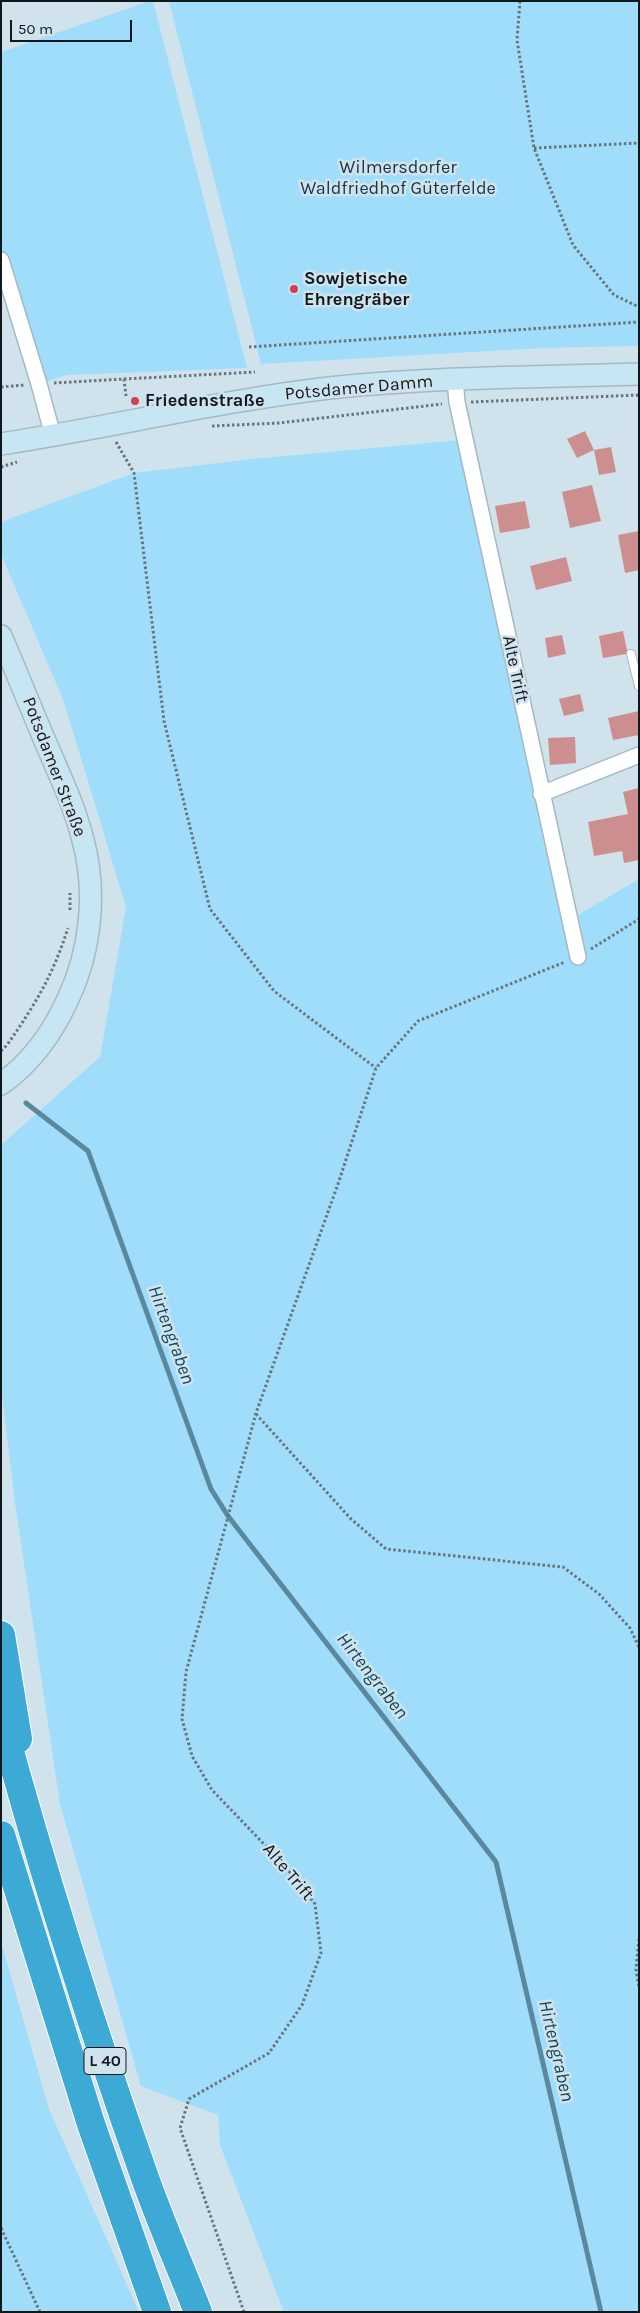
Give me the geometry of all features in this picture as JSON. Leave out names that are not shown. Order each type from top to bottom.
[{"type":"highway","points":[[1,1635],[19,1742],[25,1806]]},
{"type":"highway","name":"L 40","points":[[1,1719],[70,1954],[144,2176],[198,2312]]},
{"type":"highway","name":"L 40","points":[[1,1835],[92,2124],[157,2312]]},
{"type":"street","points":[[1,260],[40,384],[53,436]]},
{"type":"street","name":"Potsdamer Damm","points":[[1,444],[304,392],[352,386],[455,380],[639,374]]},
{"type":"street","name":"Alte Trift","points":[[455,380],[457,402],[578,957]]},
{"type":"street","name":"Potsdamer Straße","points":[[1,636],[68,796],[84,841],[90,888],[90,916],[78,977],[62,1014],[41,1045],[14,1075],[1,1084]]},
{"type":"street","points":[[541,794],[639,754]]},
{"type":"lane","points":[[631,654],[639,686]]},
{"type":"path","points":[[520,1],[517,40],[534,148],[573,245],[614,295],[639,307]]},
{"type":"path","points":[[534,148],[639,143]]},
{"type":"path","points":[[249,347],[639,322]]},
{"type":"path","points":[[1,387],[255,372]]},
{"type":"path","points":[[124,379],[126,396]]},
{"type":"path","points":[[210,426],[279,424],[457,402],[639,395]]},
{"type":"path","points":[[124,438],[114,440],[134,474],[164,721],[210,910],[274,992],[376,1068],[418,1021],[578,957],[639,919]]},
{"type":"path","points":[[1,467],[20,461]]},
{"type":"path","points":[[70,888],[70,915]]},
{"type":"path","points":[[1,1051],[8,1045],[45,988],[58,960],[69,925]]},
{"type":"path","name":"Alte Trift","points":[[244,2312],[180,2128],[190,2099],[269,2053],[302,2005],[321,1953],[315,1904],[285,1866],[212,1790],[192,1756],[182,1719],[186,1672],[256,1413],[338,1184],[376,1068]]},
{"type":"path","points":[[256,1413],[351,1519],[386,1549],[563,1567],[599,1594],[630,1628],[639,1647]]},
{"type":"path","points":[[639,1939],[636,1969],[639,1987]]},
{"type":"path","points":[[1,2228],[40,2312]]},
{"type":"green space","points":[[153,1],[247,368],[67,375],[39,384],[1,260],[1,52]]},
{"type":"green space","name":"Wilmersdorfer Waldfriedhof Güterfelde","points":[[169,1],[639,1],[639,346],[543,348],[261,364]]},
{"type":"green space","points":[[461,440],[571,919],[639,879],[639,2312],[284,2312],[220,2145],[218,2115],[141,2086],[60,1804],[15,1503],[1,1387],[1,1145],[100,1057],[126,907],[64,702],[1,554],[1,522],[134,473],[252,459]]},
{"type":"green space","points":[[1,1942],[49,2109],[139,2312],[1,2312]]},
{"type":"building","points":[[585,431],[594,450],[577,458],[567,439]]},
{"type":"building","points":[[611,447],[616,472],[599,475],[594,450]]},
{"type":"building","points":[[592,485],[601,521],[570,528],[562,492]]},
{"type":"building","points":[[525,501],[530,528],[500,533],[495,506]]},
{"type":"building","points":[[639,531],[639,570],[625,573],[618,535]]},
{"type":"building","points":[[566,557],[572,581],[536,590],[530,566]]},
{"type":"building","points":[[623,631],[627,650],[626,654],[603,658],[599,636]]},
{"type":"building","points":[[562,635],[566,654],[548,658],[545,638]]},
{"type":"building","points":[[580,694],[584,711],[564,716],[559,699]]},
{"type":"building","points":[[639,711],[639,735],[613,740],[608,718]]},
{"type":"building","points":[[575,737],[576,763],[550,765],[548,738]]},
{"type":"building","points":[[639,788],[639,860],[624,863],[622,851],[594,856],[588,822],[628,814],[623,792]]},
{"type":"waterway","name":"Hirtengraben","points":[[26,1103],[88,1151],[211,1489],[228,1516],[496,1862],[601,2312]]},
{"type":"place","name":"Sowjetische Ehrengräber","points":[[294,289]]},
{"type":"place","name":"Friedenstraße","points":[[135,401]]}]
